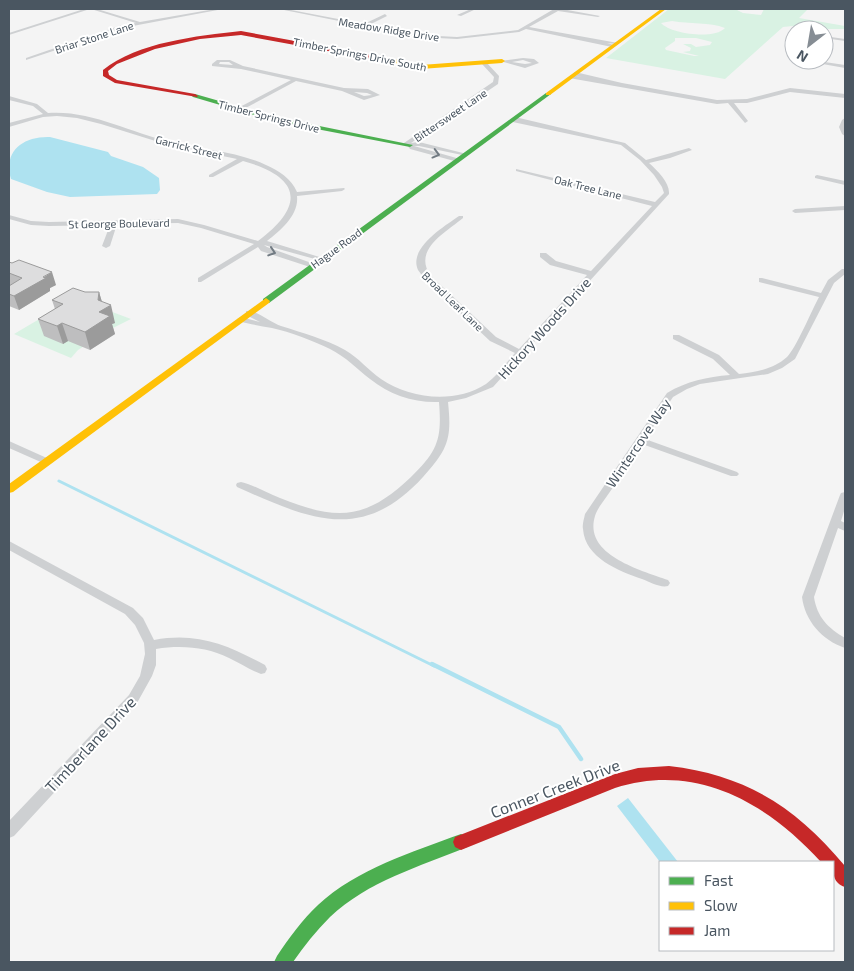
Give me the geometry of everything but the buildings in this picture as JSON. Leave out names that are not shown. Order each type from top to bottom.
[{"type":"street","points":[[9,34],[88,9]]},
{"type":"street","points":[[93,9],[139,23]]},
{"type":"street","name":"Briar Stone Lane","points":[[28,59],[115,29],[202,10],[221,9]]},
{"type":"street","name":"Meadow Ridge Drive","points":[[281,9],[419,36],[448,38],[507,34],[526,28],[557,9]]},
{"type":"street","points":[[460,15],[474,9]]},
{"type":"street","points":[[557,9],[598,16]]},
{"type":"street","name":"Hague Road","points":[[9,489],[664,9]]},
{"type":"street","points":[[364,26],[384,15]]},
{"type":"street","name":"Meadow Ridge Drive","points":[[526,28],[614,44]]},
{"type":"street","name":"Timber Springs Drive South","points":[[105,71],[113,64],[162,45],[218,33],[250,33],[421,67],[526,59],[536,62],[525,66],[502,61]]},
{"type":"street","name":"Bittersweet Lane","points":[[408,144],[496,84],[497,77],[484,63]]},
{"type":"street","points":[[240,67],[344,90],[368,91],[377,95],[364,98],[344,90]]},
{"type":"street","name":"Timber Springs Drive","points":[[105,71],[106,76],[115,81],[193,95],[238,110],[301,125],[408,144],[419,144],[461,158]]},
{"type":"street","points":[[573,75],[701,101],[731,103],[752,100],[790,90],[845,96]]},
{"type":"street","points":[[238,110],[296,80]]},
{"type":"street","points":[[9,98],[38,106],[44,110],[46,115]]},
{"type":"street","points":[[731,103],[745,121]]},
{"type":"street","name":"Garrick Street","points":[[9,125],[26,118],[46,115],[76,116],[167,143],[241,160],[275,172],[287,182],[294,194]]},
{"type":"street","points":[[513,120],[619,142],[630,148],[666,186],[666,195],[657,204]]},
{"type":"street","points":[[845,120],[842,125],[845,134]]},
{"type":"street","points":[[644,162],[689,150]]},
{"type":"street","points":[[211,176],[241,160]]},
{"type":"street","name":"Oak Tree Lane","points":[[518,170],[657,204]]},
{"type":"street","points":[[817,177],[845,183]]},
{"type":"street","points":[[202,280],[258,243],[287,219],[294,206],[294,194],[342,189]]},
{"type":"street","name":"Hickory Woods Drive","points":[[245,316],[262,325],[274,326],[334,348],[349,356],[378,381],[402,394],[417,398],[442,400],[471,394],[485,388],[499,378],[657,204]]},
{"type":"street","points":[[795,211],[845,208]]},
{"type":"street","name":"St George Boulevard","points":[[9,216],[43,224],[183,222],[258,243],[264,249],[317,262]]},
{"type":"street","name":"Broad Leaf Lane","points":[[461,217],[423,249],[419,257],[420,268],[493,339],[521,353]]},
{"type":"street","points":[[106,246],[114,222]]},
{"type":"street","points":[[543,255],[553,263],[592,274]]},
{"type":"street","name":"Wintercove Way","points":[[664,584],[602,556],[592,544],[587,528],[590,514],[667,398],[679,388],[770,371],[787,362],[835,278],[845,272]]},
{"type":"street","points":[[762,280],[824,296]]},
{"type":"street","points":[[676,337],[716,357],[736,376]]},
{"type":"street","points":[[241,485],[296,510],[321,516],[352,516],[381,508],[405,491],[441,450],[446,430],[442,400]]},
{"type":"street","points":[[639,440],[734,474]]},
{"type":"street","points":[[9,444],[46,461]]},
{"type":"street","points":[[845,495],[840,525],[808,592],[809,606],[817,622],[827,632],[845,643]]},
{"type":"street","points":[[9,545],[129,611],[142,626],[151,645],[182,640],[210,644],[230,652],[261,669]]},
{"type":"street","name":"Timberlane Drive","points":[[9,831],[133,700],[148,670],[151,645]]},
{"type":"street","name":"Conner Creek Drive","points":[[283,962],[296,943],[321,914],[345,894],[387,872],[608,782],[647,773],[696,776],[720,783],[756,799],[804,832],[832,861]]},
{"type":"street","name":"Conner Creek Drive","points":[[834,863],[845,879]]},
{"type":"green space","points":[[669,9],[735,9],[743,13],[761,15],[764,9],[808,9],[799,18],[810,20],[784,20],[784,27],[725,79],[606,58]],"holes":[[[672,21],[725,28],[720,32],[703,35],[683,33],[666,27],[661,23]],[[675,38],[696,38],[712,42],[710,45],[696,47],[691,44],[683,44],[691,48],[690,51],[683,52],[699,56],[666,50],[665,48],[675,41]]]},
{"type":"green space","points":[[834,24],[845,26],[845,29],[834,29]]},
{"type":"green space","points":[[75,298],[131,319],[107,331],[78,350],[71,358],[14,334]]},
{"type":"water","points":[[50,137],[108,152],[111,156],[143,167],[159,178],[160,190],[157,194],[70,197],[47,192],[11,179],[10,161],[17,147],[31,139]]},
{"type":"water","points":[[628,798],[677,861],[659,861],[617,806]]},
{"type":"waterway","points":[[59,481],[434,666]]},
{"type":"waterway","points":[[432,664],[559,727],[581,759]]},
{"type":"traffic: fast","points":[[266,301],[548,94]]},
{"type":"traffic: fast","points":[[195,96],[275,119],[410,145]]},
{"type":"traffic: fast","points":[[283,962],[317,919],[344,895],[359,885],[392,869],[461,842]]},
{"type":"traffic: slow","points":[[548,94],[664,9]]},
{"type":"traffic: slow","points":[[393,61],[421,67],[502,61]]},
{"type":"traffic: slow","points":[[9,489],[266,301]]},
{"type":"traffic: jam","points":[[195,96],[115,81],[106,76],[105,71],[115,63],[153,48],[200,37],[241,33],[393,61]]},
{"type":"traffic: jam","points":[[461,842],[615,781],[638,775],[669,773],[699,776],[728,785],[755,798],[781,814],[805,834],[830,861]]},
{"type":"traffic: jam","points":[[834,866],[845,879]]}]
